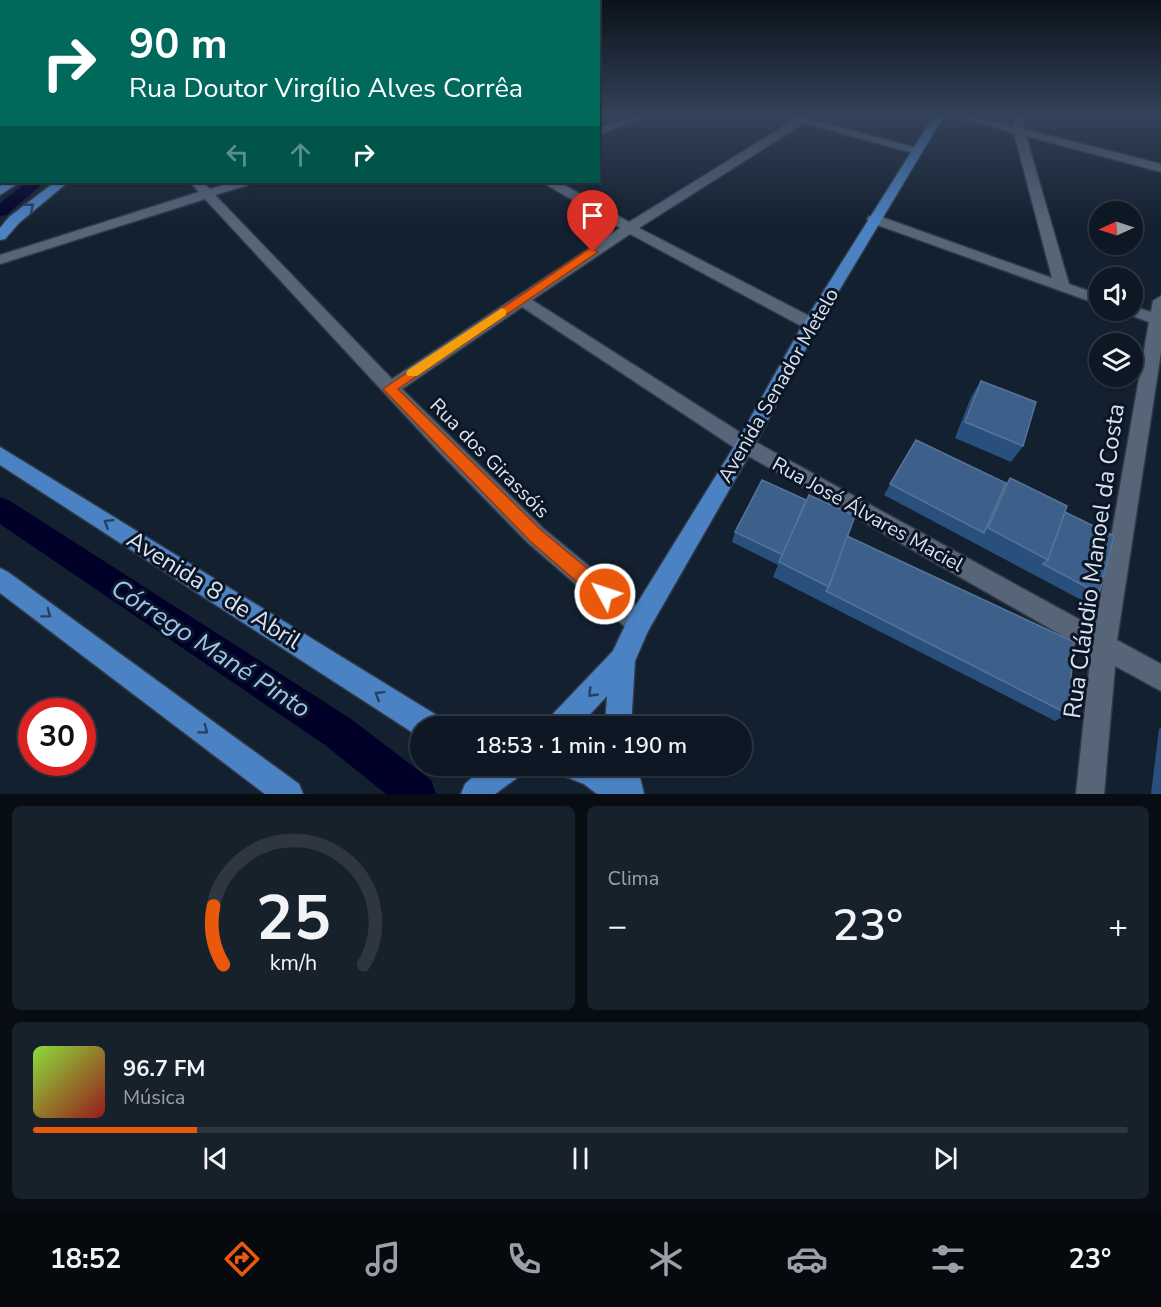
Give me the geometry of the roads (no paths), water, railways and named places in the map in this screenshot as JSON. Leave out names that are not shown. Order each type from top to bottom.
[{"type":"main road","name":"Avenida Senador Metelo","points":[[570,716],[622,660],[639,623],[745,445],[811,324],[916,151]]},
{"type":"main road","points":[[0,236],[14,220],[61,183]]},
{"type":"main road","name":"Avenida 8 de Abril","points":[[0,454],[412,716]]},
{"type":"main road","points":[[0,579],[289,794]]},
{"type":"main road","name":"Avenida Senador Metelo","points":[[619,716],[622,660]]},
{"type":"main road","points":[[597,776],[620,794]]},
{"type":"main road","points":[[626,776],[630,794]]},
{"type":"street","points":[[390,389],[629,228],[752,151]]},
{"type":"street","points":[[1025,151],[1062,286]]},
{"type":"street","points":[[1098,151],[1161,168]]},
{"type":"street","points":[[0,260],[201,187],[235,183]]},
{"type":"street","points":[[554,183],[629,228],[811,324]]},
{"type":"street","name":"Rua dos Girassóis","points":[[201,187],[390,389],[536,536],[639,623]]},
{"type":"street","points":[[874,219],[1089,296]]},
{"type":"street","name":"Rua José Álvares Maciel","points":[[520,300],[745,445],[1161,678]]},
{"type":"street","points":[[1143,312],[1160,314]]},
{"type":"street","name":"Rua Cláudio Manoel da Costa","points":[[1089,794],[1104,646],[1160,314]]},
{"type":"waterway","name":"Córrego Mané Pinto","points":[[0,211],[36,183]]},
{"type":"waterway","name":"Córrego Mané Pinto","points":[[0,509],[338,732],[417,794]]}]
